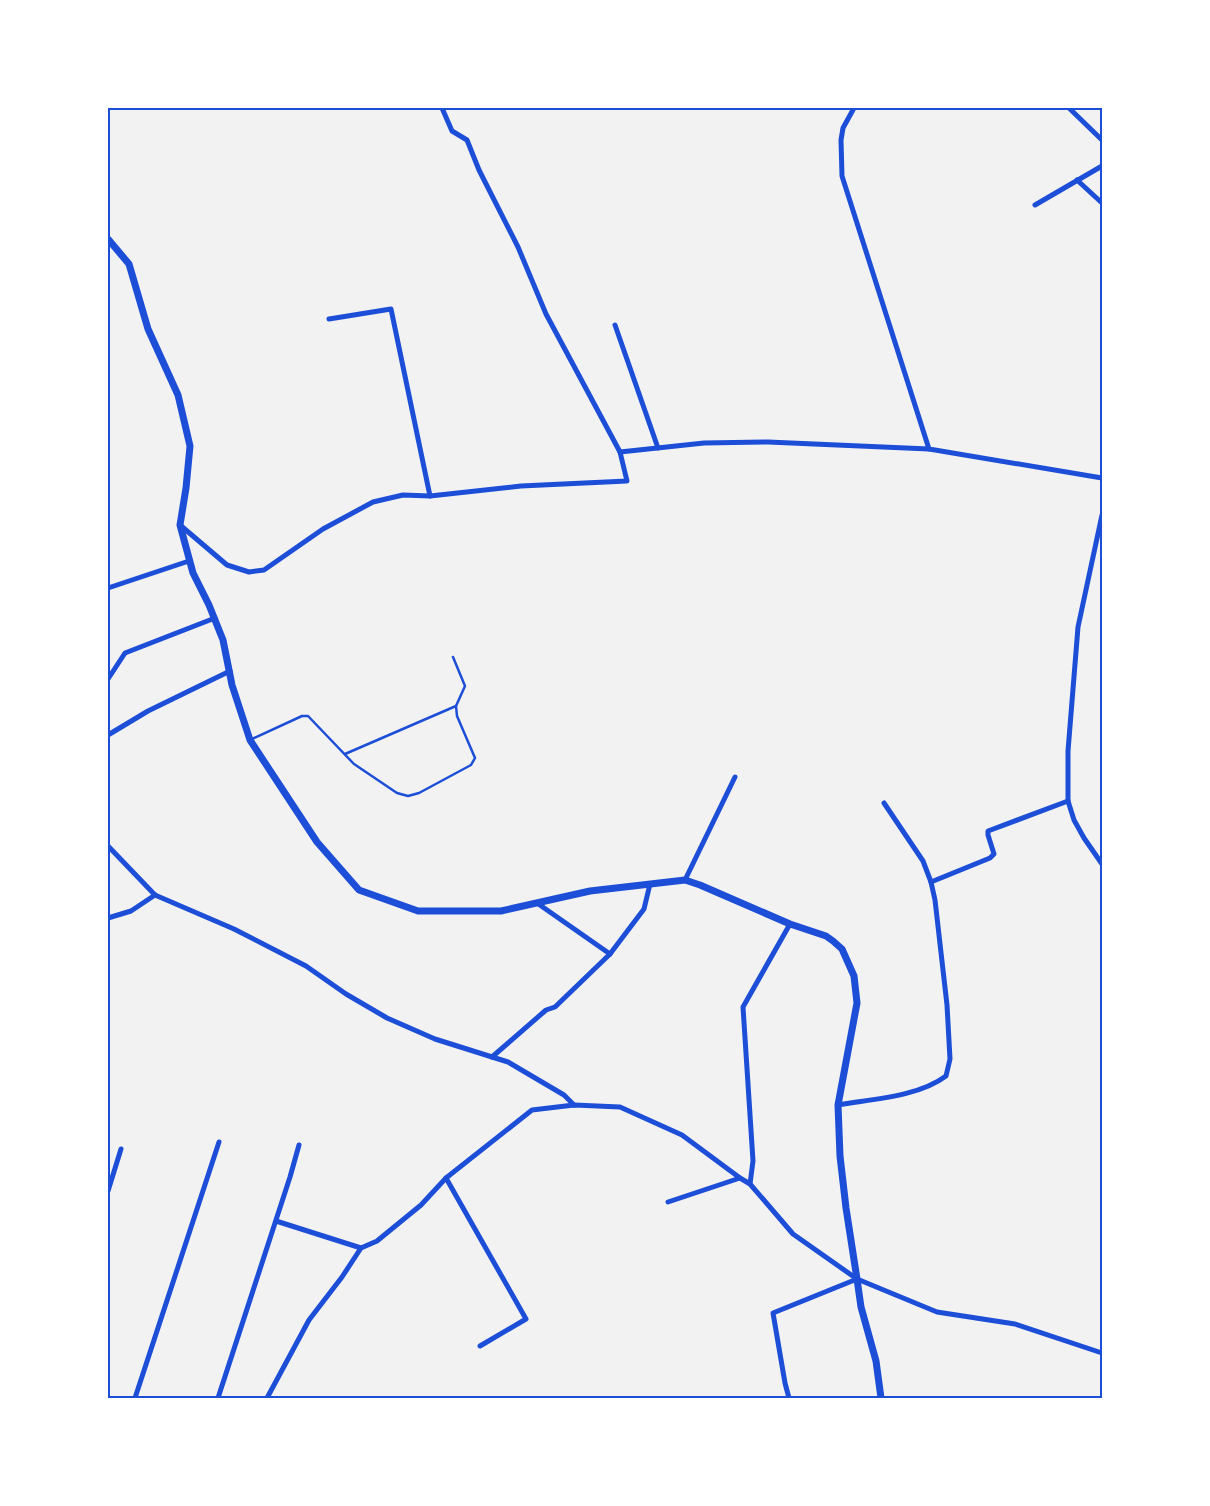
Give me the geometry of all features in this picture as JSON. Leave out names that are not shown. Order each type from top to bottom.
[{"type":"street","points":[[180,525],[227,565],[249,572],[264,570],[323,529],[374,502],[403,495],[430,496],[521,486],[627,481],[620,452],[546,314],[518,247],[467,140],[452,132],[442,108]]},
{"type":"street","points":[[854,108],[843,128],[841,140],[842,176],[929,449]]},
{"type":"street","points":[[1069,108],[1102,140]]},
{"type":"street","points":[[1035,205],[1102,166]]},
{"type":"street","points":[[1077,180],[1102,203]]},
{"type":"street","points":[[108,239],[129,264],[148,329],[178,395],[190,446],[180,525],[193,573],[215,618],[223,640],[232,684],[250,740],[317,842],[359,890],[418,911],[501,911],[590,891],[684,880],[700,885],[790,924],[826,936],[842,949],[854,976],[856,1003],[838,1105],[840,1156],[861,1306],[876,1361],[881,1398]]},
{"type":"street","points":[[328,319],[391,309],[430,496]]},
{"type":"street","points":[[615,325],[658,448]]},
{"type":"street","points":[[620,452],[704,443],[768,442],[929,449],[1102,478]]},
{"type":"street","points":[[1102,515],[1078,627],[1068,751],[1068,801],[1074,820],[1102,864]]},
{"type":"street","points":[[108,588],[189,561]]},
{"type":"street","points":[[108,679],[125,653],[215,618]]},
{"type":"street","points":[[108,735],[148,711],[230,671]]},
{"type":"street","points":[[684,880],[735,777]]},
{"type":"street","points":[[931,882],[990,858],[994,854],[988,830],[1068,801]]},
{"type":"street","points":[[838,1105],[923,1089],[946,1076],[950,1059],[947,1005],[935,900],[931,882],[923,861],[884,803]]},
{"type":"street","points":[[108,846],[155,895],[234,929],[306,966],[346,994],[386,1018],[435,1039],[508,1062],[564,1095],[574,1104]]},
{"type":"street","points":[[492,1057],[546,1010],[555,1007],[610,954],[644,909],[650,884]]},
{"type":"street","points":[[108,918],[131,911],[155,895]]},
{"type":"street","points":[[537,903],[610,954]]},
{"type":"street","points":[[750,1184],[753,1161],[743,1007],[790,924]]},
{"type":"street","points":[[267,1398],[309,1320],[342,1277],[361,1248],[377,1241],[421,1205],[446,1178],[532,1110],[574,1104],[620,1107],[682,1135],[750,1184],[792,1234],[857,1279],[937,1312],[1015,1324],[1102,1353]]},
{"type":"street","points":[[135,1398],[219,1142]]},
{"type":"street","points":[[218,1398],[290,1177],[298,1145]]},
{"type":"street","points":[[108,1191],[121,1149]]},
{"type":"street","points":[[446,1178],[526,1319],[480,1346]]},
{"type":"street","points":[[668,1202],[740,1178]]},
{"type":"street","points":[[276,1220],[361,1248]]},
{"type":"street","points":[[789,1398],[773,1313],[857,1279]]},
{"type":"lane","points":[[250,740],[302,716],[308,716],[354,764],[397,793],[408,796],[419,793],[471,765],[475,758],[457,716],[456,706],[465,686],[453,657]]},
{"type":"lane","points":[[345,754],[456,706]]}]
